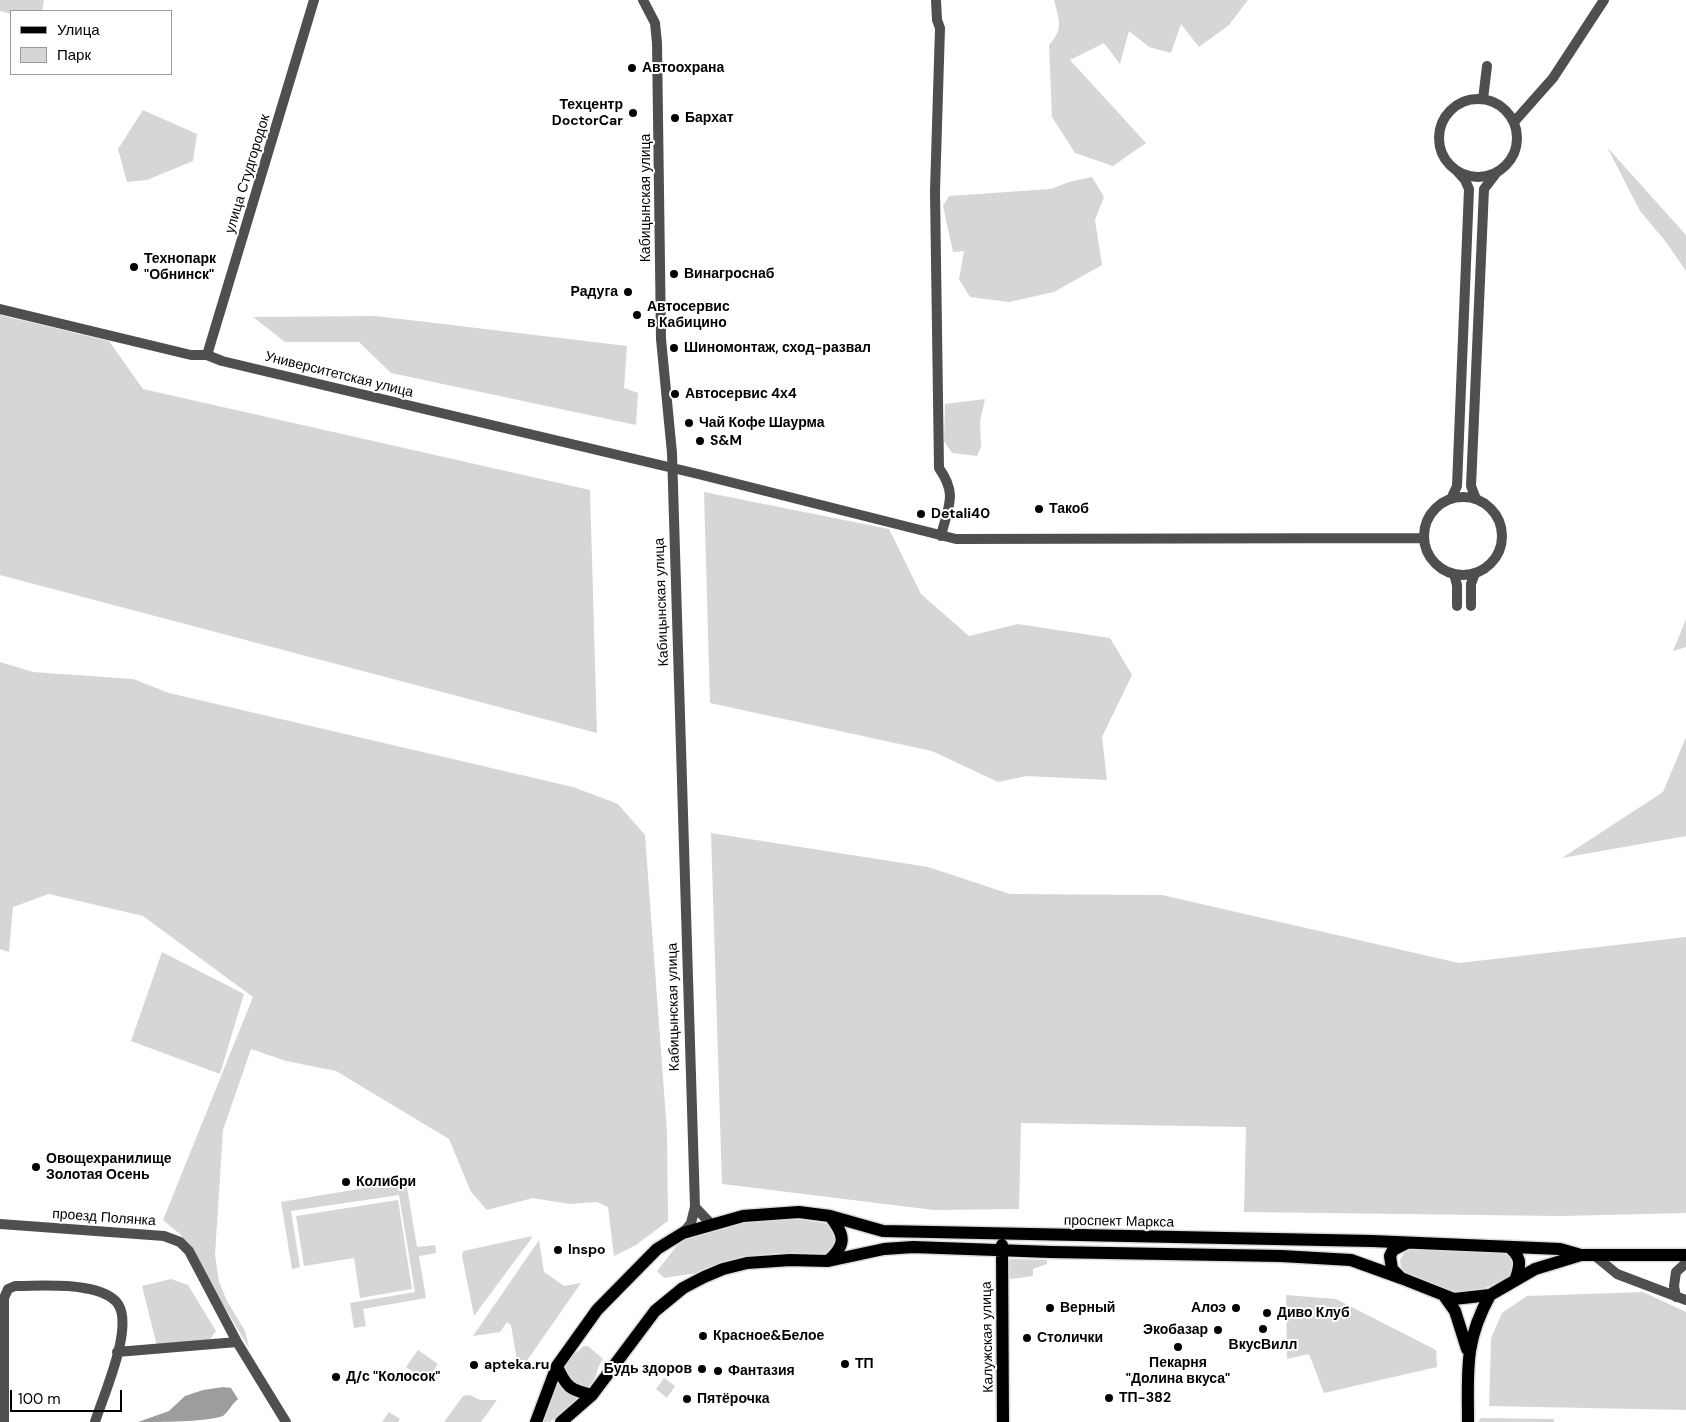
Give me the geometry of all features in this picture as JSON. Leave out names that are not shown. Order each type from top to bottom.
[{"type":"main road","name":"проспект Маркса","points":[[536,1422],[557,1366],[597,1310],[633,1271],[657,1249],[683,1233],[743,1216],[791,1212],[830,1216],[884,1231],[1410,1242],[1560,1250],[1587,1255]]},
{"type":"main road","points":[[828,1261],[838,1252],[842,1244],[839,1228],[830,1216]]},
{"type":"main road","name":"Калужская улица","points":[[1003,1234],[1003,1422]]},
{"type":"main road","points":[[1401,1278],[1392,1269],[1390,1256],[1393,1250],[1410,1242]]},
{"type":"main road","points":[[1509,1247],[1519,1257],[1520,1265],[1516,1278]]},
{"type":"main road","points":[[561,1422],[592,1395],[648,1318],[684,1288],[723,1269],[747,1263],[790,1260],[828,1261],[884,1249],[913,1248],[1281,1256],[1351,1260],[1401,1278],[1444,1297],[1454,1299],[1490,1295],[1516,1278],[1549,1263],[1587,1255],[1686,1255]]},
{"type":"main road","points":[[1468,1422],[1468,1354],[1478,1318],[1490,1295]]},
{"type":"main road","points":[[1444,1297],[1455,1312],[1468,1354]]},
{"type":"main road","points":[[557,1366],[564,1383],[576,1391],[592,1395]]},
{"type":"street","name":"улица Студгородок","points":[[207,355],[314,0]]},
{"type":"street","name":"Кабицынская улица","points":[[643,0],[655,23],[657,43],[661,339],[663,378],[671,423],[695,1207]]},
{"type":"street","points":[[936,0],[937,20],[940,28],[935,191],[939,468],[948,480],[952,492],[941,536]]},
{"type":"street","points":[[1514,122],[1553,78],[1604,0]]},
{"type":"street","points":[[1483,99],[1487,66]]},
{"type":"street","points":[[1451,499],[1457,486],[1469,189],[1465,180],[1446,160],[1440,146],[1442,124],[1449,112],[1461,103],[1483,99],[1502,106],[1514,122],[1518,136],[1516,150],[1508,163],[1497,172],[1484,189],[1471,486],[1476,499]]},
{"type":"street","points":[[1456,170],[1473,177],[1486,176],[1497,172]]},
{"type":"street","name":"Университетская улица","points":[[0,309],[192,355],[207,355],[232,364],[956,539],[1424,538]]},
{"type":"street","points":[[1464,497],[1476,499],[1494,512],[1502,532],[1501,547],[1494,561],[1476,573],[1454,574],[1435,564],[1427,552],[1424,538],[1426,523],[1433,511],[1451,499],[1464,497]]},
{"type":"street","points":[[1471,606],[1471,584],[1476,573]]},
{"type":"street","points":[[1454,574],[1457,585],[1457,606]]},
{"type":"street","points":[[695,1207],[711,1224]]},
{"type":"street","points":[[683,1233],[691,1222],[695,1207]]},
{"type":"street","name":"проезд Полянка","points":[[0,1224],[66,1230],[138,1233],[164,1236],[180,1242],[189,1251],[237,1342],[286,1422]]},
{"type":"street","points":[[1587,1255],[1617,1274],[1681,1298]]},
{"type":"street","points":[[1681,1298],[1674,1286],[1676,1272],[1686,1263]]},
{"type":"street","points":[[4,1422],[4,1298],[8,1289],[15,1286],[81,1288],[110,1296],[117,1302],[123,1316],[117,1352],[95,1422]]},
{"type":"street","points":[[117,1352],[237,1342]]},
{"type":"green space","points":[[0,0],[44,0],[42,10],[10,10],[10,14],[0,11]]},
{"type":"green space","points":[[1054,0],[1248,0],[1229,25],[1199,47],[1181,24],[1171,53],[1149,47],[1129,31],[1120,64],[1104,43],[1070,60],[1146,143],[1113,166],[1075,153],[1052,117],[1049,45],[1057,34],[1059,24]]},
{"type":"green space","points":[[143,110],[197,134],[193,161],[147,180],[127,182],[118,149]]},
{"type":"green space","points":[[1607,147],[1686,235],[1686,271],[1666,242],[1640,211]]},
{"type":"green space","points":[[1092,177],[1104,197],[1095,220],[1102,265],[1054,292],[1009,302],[970,297],[959,279],[964,251],[953,252],[943,206],[949,196],[1051,189],[1069,182]]},
{"type":"green space","points":[[0,315],[109,341],[143,389],[590,490],[597,733],[0,575]]},
{"type":"green space","points":[[376,316],[627,346],[624,388],[638,393],[636,425],[391,373],[359,342],[285,342],[253,317]]},
{"type":"green space","points":[[985,399],[980,422],[981,447],[977,456],[952,453],[944,441],[945,404]]},
{"type":"green space","points":[[704,492],[889,529],[921,594],[969,636],[1018,624],[1110,638],[1132,675],[1102,737],[1107,780],[1027,776],[998,782],[932,751],[710,703]]},
{"type":"green space","points":[[1686,619],[1686,647],[1673,651]]},
{"type":"green space","points":[[0,662],[33,672],[133,679],[169,693],[573,787],[618,804],[645,835],[667,1132],[668,1221],[636,1245],[614,1256],[608,1207],[597,1202],[569,1204],[533,1198],[487,1210],[471,1192],[449,1139],[336,1071],[286,1061],[251,1049],[223,1130],[215,1255],[219,1282],[227,1301],[245,1331],[249,1348],[181,1235],[163,1220],[253,997],[143,916],[49,894],[13,907],[9,952],[0,949]]},
{"type":"green space","points":[[1686,737],[1686,836],[1562,858],[1663,792]]},
{"type":"green space","points":[[711,833],[928,867],[1010,894],[1162,895],[1459,963],[1686,937],[1686,1213],[1561,1216],[1244,1212],[1246,1127],[1021,1123],[1019,1209],[934,1210],[722,1184]]},
{"type":"green space","points":[[162,952],[244,994],[220,1074],[131,1041]]},
{"type":"green space","points":[[406,1181],[417,1247],[435,1245],[436,1253],[419,1256],[426,1298],[363,1309],[366,1326],[354,1328],[350,1303],[415,1292],[399,1195],[291,1211],[300,1267],[292,1269],[281,1202]]},
{"type":"green space","points":[[398,1200],[412,1289],[360,1298],[354,1258],[304,1266],[296,1216]]},
{"type":"green space","points":[[762,1220],[806,1220],[828,1224],[836,1240],[834,1250],[828,1254],[779,1253],[749,1256],[722,1262],[697,1273],[664,1278],[657,1271],[677,1246],[687,1238],[719,1227]]},
{"type":"green space","points":[[532,1236],[474,1316],[462,1256],[463,1251]]},
{"type":"green space","points":[[539,1240],[544,1272],[564,1286],[581,1283],[519,1372],[511,1325],[507,1322],[500,1332],[473,1336]]},
{"type":"green space","points":[[1412,1249],[1507,1251],[1514,1255],[1513,1274],[1482,1289],[1470,1292],[1448,1290],[1405,1273],[1401,1267],[1400,1260],[1404,1253]]},
{"type":"green space","points":[[1011,1259],[1047,1260],[1047,1264],[1033,1269],[1033,1276],[1011,1279],[1007,1275],[1008,1262]]},
{"type":"green space","points":[[171,1279],[188,1285],[216,1331],[208,1342],[157,1346],[142,1286]]},
{"type":"green space","points":[[1643,1292],[1686,1312],[1686,1410],[1489,1406],[1491,1338],[1502,1313],[1527,1296]]},
{"type":"green space","points":[[1286,1295],[1336,1299],[1436,1350],[1437,1367],[1324,1393],[1309,1354],[1287,1359]]},
{"type":"green space","points":[[584,1346],[588,1346],[603,1359],[594,1380],[587,1388],[572,1382],[564,1367],[569,1359]]},
{"type":"green space","points":[[418,1350],[438,1364],[426,1381],[406,1367]]},
{"type":"green space","points":[[664,1378],[675,1386],[667,1398],[656,1389]]},
{"type":"green space","points":[[558,1381],[565,1392],[579,1398],[550,1422],[542,1422]]},
{"type":"green space","points":[[470,1395],[480,1400],[497,1400],[481,1422],[444,1422],[463,1396]]},
{"type":"green space","points":[[389,1412],[400,1419],[398,1422],[382,1422]]},
{"type":"green space","points":[[1481,1418],[1554,1419],[1554,1422],[1478,1422]]},
{"type":"shaded area","points":[[223,1387],[231,1388],[238,1399],[223,1416],[194,1421],[138,1422],[169,1411],[185,1396],[203,1390]]},
{"type":"place","name":"Автоохрана","points":[[632,68]]},
{"type":"place","name":"Техцентр DoctorCar","points":[[633,113]]},
{"type":"place","name":"Бархат","points":[[675,118]]},
{"type":"place","name":"Технопарк \"Обнинск\"","points":[[134,267]]},
{"type":"place","name":"Винагроснаб","points":[[674,274]]},
{"type":"place","name":"Радуга","points":[[628,292]]},
{"type":"place","name":"Автосервис в Кабицино","points":[[637,315]]},
{"type":"place","name":"Шиномонтаж, сход-развал","points":[[674,348]]},
{"type":"place","name":"Автосервис 4х4","points":[[675,394]]},
{"type":"place","name":"Чай Кофе Шаурма","points":[[689,423]]},
{"type":"place","name":"S&M","points":[[700,441]]},
{"type":"place","name":"Такоб","points":[[1039,509]]},
{"type":"place","name":"Detali40","points":[[921,514]]},
{"type":"place","name":"Овощехранилище Золотая Осень","points":[[36,1167]]},
{"type":"place","name":"Колибри","points":[[346,1182]]},
{"type":"place","name":"Inspo","points":[[558,1250]]},
{"type":"place","name":"Верный","points":[[1050,1308]]},
{"type":"place","name":"Алоэ","points":[[1236,1308]]},
{"type":"place","name":"Диво Клуб","points":[[1267,1313]]},
{"type":"place","name":"ВкусВилл","points":[[1263,1329]]},
{"type":"place","name":"Экобазар","points":[[1218,1330]]},
{"type":"place","name":"Красное&Белое","points":[[703,1336]]},
{"type":"place","name":"Столички","points":[[1027,1338]]},
{"type":"place","name":"Пекарня \"Долина вкуса\"","points":[[1178,1347]]},
{"type":"place","name":"ТП","points":[[845,1364]]},
{"type":"place","name":"apteka.ru","points":[[474,1365]]},
{"type":"place","name":"Будь здоров","points":[[702,1369]]},
{"type":"place","name":"Фантазия","points":[[718,1371]]},
{"type":"place","name":"Д/с \"Колосок\"","points":[[336,1377]]},
{"type":"place","name":"ТП-382","points":[[1109,1398]]},
{"type":"place","name":"Пятёрочка","points":[[687,1399]]}]
